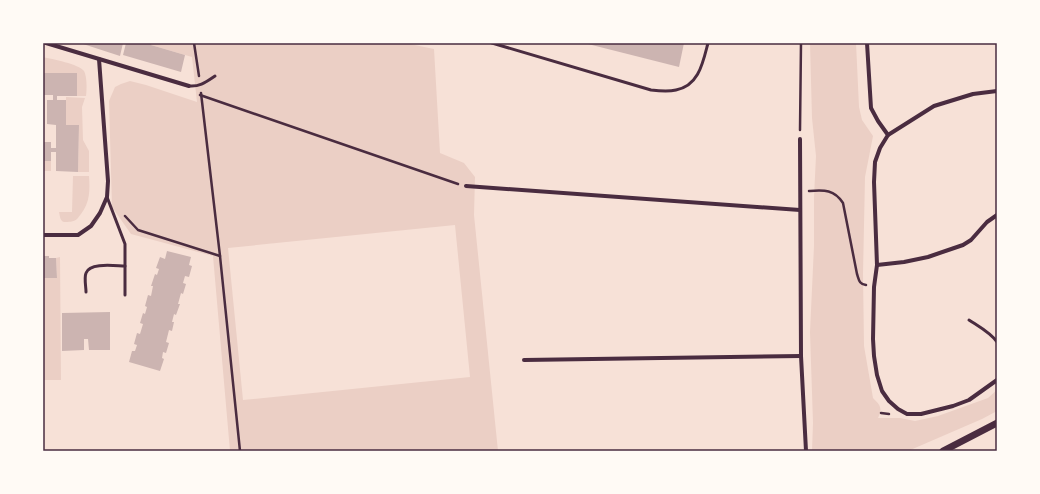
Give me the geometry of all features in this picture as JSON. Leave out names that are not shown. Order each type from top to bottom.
[{"type":"street","points":[[46,43],[189,86]]},
{"type":"street","points":[[867,43],[871,108],[888,135]]},
{"type":"street","points":[[43,235],[78,235],[91,226],[100,213],[107,197],[108,181],[99,58]]},
{"type":"street","points":[[997,91],[973,94],[934,106],[888,135],[880,148],[875,162],[874,176],[877,265],[874,287],[873,339],[877,375],[882,391],[898,409],[907,414],[921,414],[953,406],[969,400],[997,380]]},
{"type":"street","points":[[800,140],[801,356],[806,451]]},
{"type":"street","points":[[466,186],[800,210]]},
{"type":"street","points":[[877,265],[904,262],[928,257],[963,245],[971,240],[987,222],[997,215]]},
{"type":"street","points":[[524,360],[801,356]]},
{"type":"street","points":[[943,451],[997,423]]},
{"type":"lane","points":[[492,43],[651,90],[663,91],[675,91],[685,88],[693,80],[700,72],[708,43]]},
{"type":"lane","points":[[189,86],[196,87],[215,76]]},
{"type":"lane","points":[[107,197],[125,244],[124,295]]},
{"type":"lane","points":[[86,292],[86,273],[90,267],[125,266]]},
{"type":"lane","points":[[969,320],[997,342]]},
{"type":"path","points":[[194,43],[220,256],[240,451]]},
{"type":"path","points":[[800,140],[801,43]]},
{"type":"path","points":[[189,86],[201,96],[450,182],[466,186]]},
{"type":"path","points":[[800,191],[827,191],[834,193],[839,198],[845,210],[859,282],[874,287]]},
{"type":"path","points":[[122,213],[138,230],[220,256]]},
{"type":"shaded area","points":[[152,43],[405,43],[434,49],[440,153],[464,163],[475,177],[474,215],[498,451],[230,451],[213,256],[131,234],[112,207],[109,101],[115,87],[130,81],[197,102],[192,57],[151,45]],"holes":[[[455,225],[470,377],[243,400],[228,248]]]},
{"type":"shaded area","points":[[810,43],[856,43],[859,107],[862,120],[873,136],[865,177],[863,274],[864,346],[873,398],[879,405],[880,409],[880,415],[878,418],[900,418],[915,421],[938,416],[988,398],[997,390],[997,411],[908,451],[812,451],[813,423],[810,332],[816,156],[812,118]]},
{"type":"shaded area","points":[[43,57],[59,60],[81,68],[85,73],[87,87],[86,96],[77,96],[77,73],[43,73]]},
{"type":"shaded area","points":[[66,97],[85,98],[82,107],[83,140],[89,151],[89,172],[78,172],[79,125],[66,125]]},
{"type":"shaded area","points":[[43,161],[51,161],[51,171],[43,171]]},
{"type":"shaded area","points":[[73,176],[89,176],[89,196],[84,209],[77,219],[64,222],[61,219],[59,212],[72,212]]},
{"type":"shaded area","points":[[60,257],[61,380],[43,380],[43,278],[57,278],[56,258]]},
{"type":"building","points":[[80,43],[123,43],[120,56]]},
{"type":"building","points":[[126,43],[152,43],[151,45],[185,55],[181,72],[123,55]]},
{"type":"building","points":[[584,43],[684,43],[679,67]]},
{"type":"building","points":[[43,73],[77,73],[77,96],[57,96],[57,100],[66,100],[66,125],[79,125],[78,172],[56,171],[56,152],[51,152],[51,161],[43,161],[43,142],[51,142],[51,148],[56,148],[56,125],[47,124],[47,100],[53,100],[53,95],[43,95]]},
{"type":"building","points":[[167,251],[191,257],[189,265],[192,266],[189,277],[185,276],[183,283],[186,284],[183,294],[181,293],[178,304],[180,304],[176,315],[174,314],[172,331],[169,330],[166,342],[169,343],[166,353],[163,352],[162,358],[164,359],[160,371],[129,362],[132,351],[135,351],[137,345],[134,344],[137,333],[140,334],[143,324],[140,323],[143,313],[145,314],[147,307],[145,306],[148,295],[151,296],[153,286],[151,286],[155,274],[157,275],[159,269],[156,268],[160,257],[165,259]]},
{"type":"building","points":[[43,256],[56,258],[57,278],[43,278]]},
{"type":"building","points":[[110,312],[110,350],[89,350],[88,339],[84,339],[84,350],[62,351],[62,313]]}]
